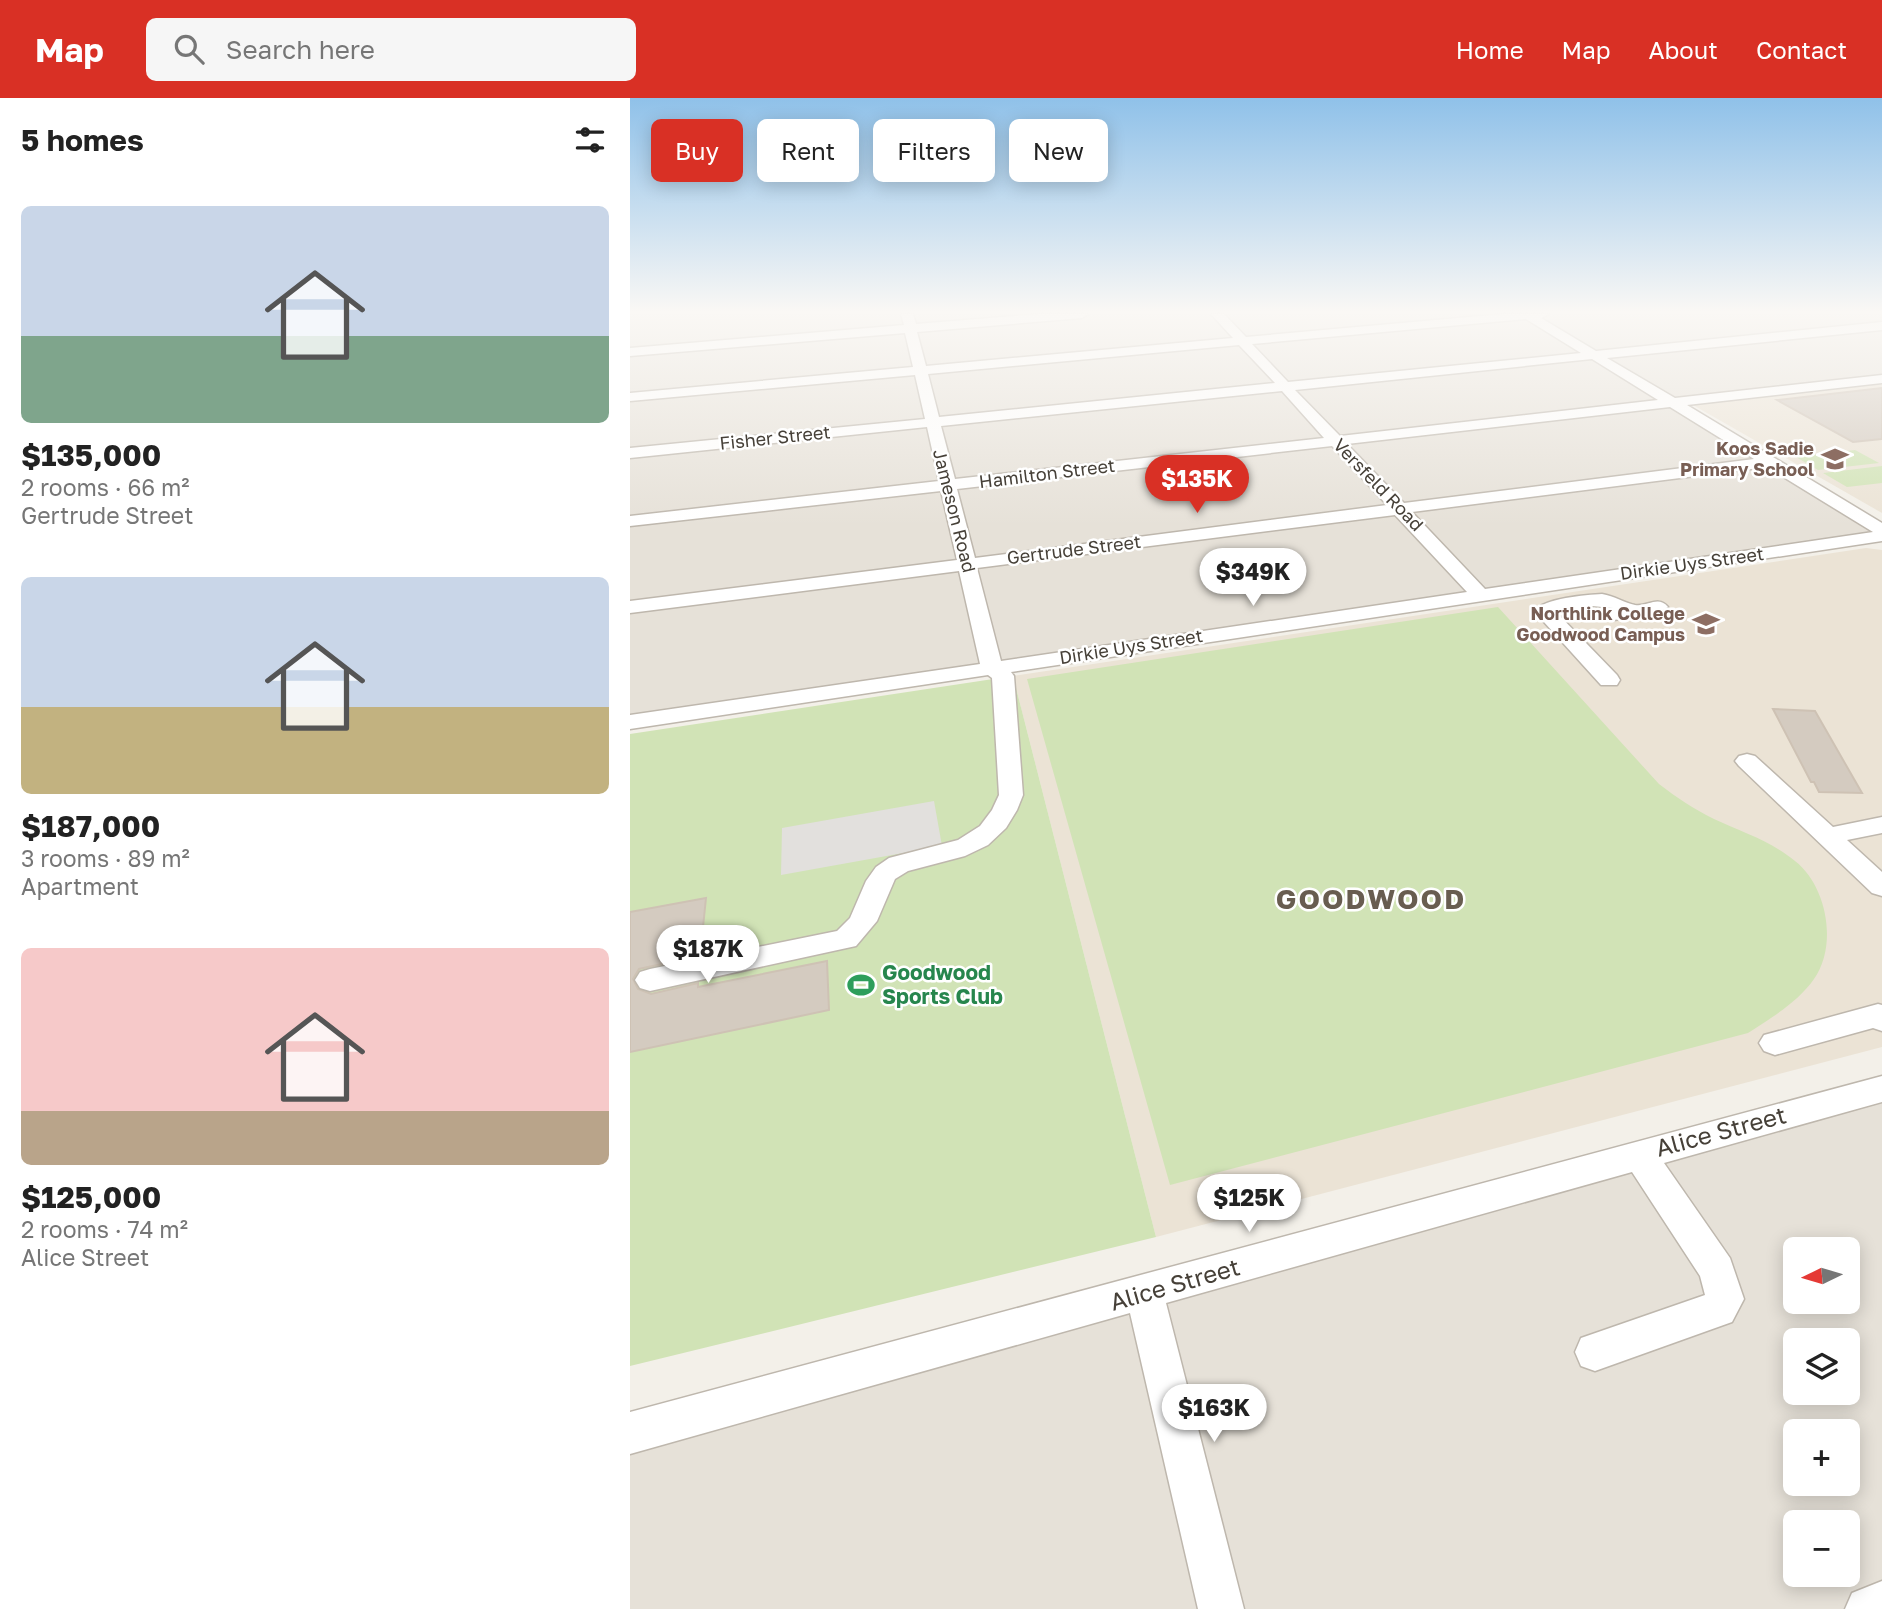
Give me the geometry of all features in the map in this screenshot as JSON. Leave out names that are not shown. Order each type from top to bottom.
[{"type":"street","points":[[630,397],[769,385]]},
{"type":"street","name":"Jameson Road","points":[[923,385],[992,668]]},
{"type":"street","name":"Fisher Street","points":[[630,453],[1301,385]]},
{"type":"street","points":[[1642,385],[1882,530]]},
{"type":"street","name":"Hamilton Street","points":[[630,521],[1834,385]]},
{"type":"street","name":"Versfeld Road","points":[[1286,386],[1481,596]]},
{"type":"street","name":"Gertrude Street","points":[[630,607],[1768,462]]},
{"type":"street","name":"Dirkie Uys Street","points":[[630,722],[1882,536]]},
{"type":"street","points":[[1609,680],[1554,624],[1630,611],[1665,613],[1619,575]]},
{"type":"street","points":[[650,980],[846,939],[858,931],[865,920],[877,883],[887,872],[897,865],[961,850],[978,841],[996,826],[1011,795],[1003,676],[992,668]]},
{"type":"street","points":[[1747,761],[1882,887]]},
{"type":"street","points":[[1828,836],[1882,825]]},
{"type":"street","points":[[1775,1043],[1881,1016]]},
{"type":"street","name":"Alice Street","points":[[630,1433],[1145,1294],[1882,1088]]},
{"type":"street","points":[[1595,1352],[1718,1309],[1724,1299],[1717,1270],[1639,1154]]},
{"type":"street","points":[[1145,1294],[1222,1609]]},
{"type":"street","points":[[1868,1609],[1882,1604]]},
{"type":"shaded area","points":[[630,385],[1844,385],[1673,405],[1882,534],[630,723]]},
{"type":"shaded area","name":"Koos Sadie Primary School","points":[[1882,385],[1882,513],[1693,405]]},
{"type":"shaded area","points":[[1866,548],[1882,550],[1882,1047],[1156,1237],[1013,676]]},
{"type":"shaded area","points":[[934,801],[942,846],[781,875],[782,828]]},
{"type":"shaded area","points":[[1882,1089],[1882,1609],[630,1609],[630,1426]]},
{"type":"green space","points":[[1855,450],[1879,463],[1818,470],[1796,457]]},
{"type":"green space","points":[[1882,466],[1882,483],[1847,487],[1823,473]]},
{"type":"green space","points":[[1498,607],[1659,784],[1707,815],[1776,848],[1806,872],[1815,885],[1826,917],[1826,950],[1814,979],[1792,1002],[1748,1033],[1170,1185],[1027,679]]},
{"type":"green space","name":"Goodwood Sports Club","points":[[1013,676],[1156,1237],[630,1366],[630,734]]},
{"type":"building","points":[[1882,388],[1882,439],[1853,442],[1777,400]]},
{"type":"building","points":[[1773,709],[1815,711],[1862,793],[1819,792],[1814,782],[1811,782]]},
{"type":"building","points":[[706,898],[700,956],[639,969],[633,979],[638,989],[651,994],[698,983],[698,987],[827,961],[829,1010],[630,1052],[630,912]]},
{"type":"place","name":"Koos Sadie Primary School","points":[[1835,459]]},
{"type":"place","name":"Northlink College Goodwood Campus","points":[[1706,624]]},
{"type":"place","name":"Goodwood Sports Club","points":[[861,985]]},
{"type":"district","name":"GOODWOOD","points":[[1371,899]]}]
